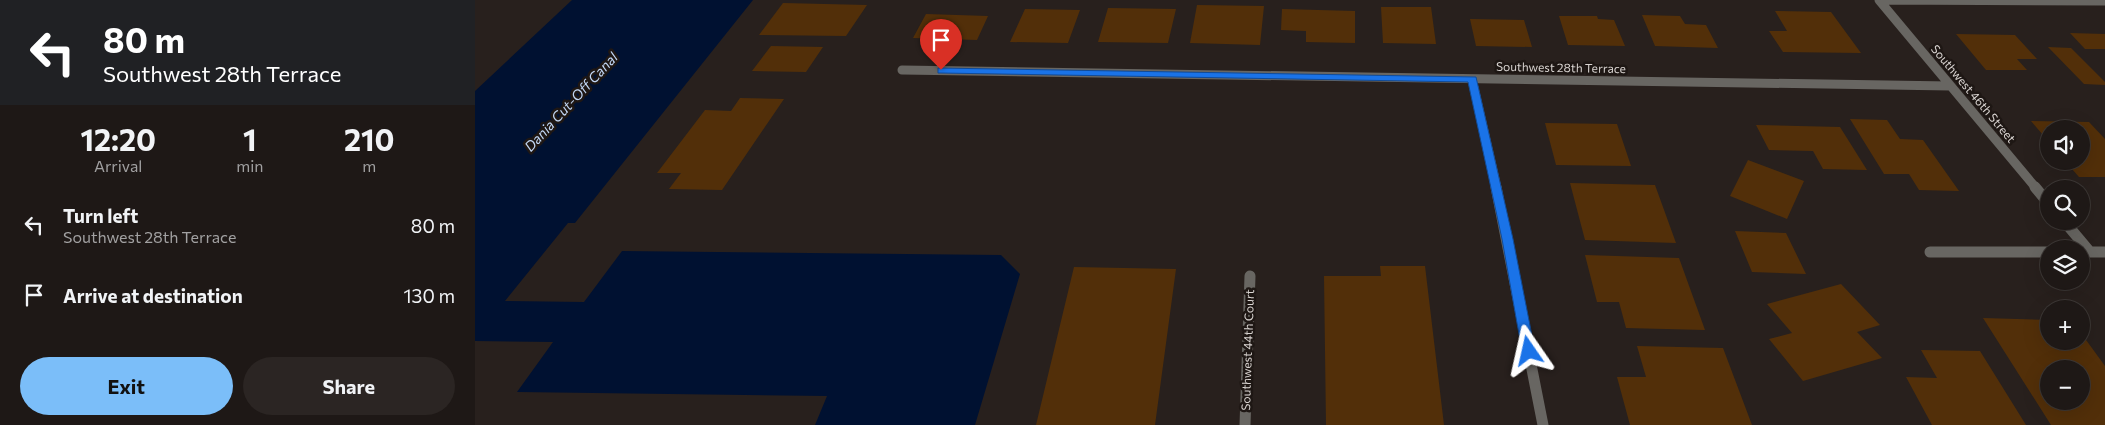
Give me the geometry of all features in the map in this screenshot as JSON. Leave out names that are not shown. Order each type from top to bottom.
[{"type":"street","points":[[1879,0],[2105,1]]},
{"type":"street","name":"Southwest 46th Street","points":[[1879,0],[2040,193]]},
{"type":"street","name":"Southwest 28th Terrace","points":[[902,70],[1950,86]]},
{"type":"street","points":[[1472,79],[1508,239],[1543,425]]},
{"type":"street","points":[[1930,252],[2040,252]]},
{"type":"street","points":[[2090,252],[2105,252]]},
{"type":"street","name":"Southwest 44th Court","points":[[1245,425],[1251,276]]},
{"type":"water","name":"Dania Cut-Off Canal","points":[[572,0],[753,0],[575,223],[568,223],[505,301],[584,302],[622,251],[1001,255],[1020,274],[975,425],[815,425],[827,396],[517,392],[553,342],[475,341],[475,91]]},
{"type":"building","points":[[783,3],[867,5],[846,36],[759,35]]},
{"type":"building","points":[[1197,5],[1264,6],[1260,45],[1190,43]]},
{"type":"building","points":[[1381,7],[1431,7],[1436,44],[1383,43]]},
{"type":"building","points":[[1108,8],[1176,9],[1168,43],[1098,42]]},
{"type":"building","points":[[1025,9],[1080,10],[1068,43],[1010,42]]},
{"type":"building","points":[[1282,9],[1355,11],[1355,43],[1306,42],[1306,31],[1281,30]]},
{"type":"building","points":[[1775,11],[1831,12],[1861,53],[1783,52],[1769,31],[1787,31]]},
{"type":"building","points":[[926,14],[988,16],[977,40],[913,38]]},
{"type":"building","points":[[1642,15],[1680,16],[1685,24],[1706,25],[1718,48],[1655,46]]},
{"type":"building","points":[[1559,16],[1597,16],[1598,19],[1614,20],[1625,46],[1568,45]]},
{"type":"building","points":[[1470,19],[1524,20],[1532,47],[1476,46]]},
{"type":"building","points":[[2070,33],[2105,34],[2105,49],[2085,49]]},
{"type":"building","points":[[1956,34],[2015,35],[2037,59],[2017,59],[2027,70],[1986,70]]},
{"type":"building","points":[[771,46],[823,47],[806,72],[752,71]]},
{"type":"building","points":[[2048,47],[2071,48],[2105,82],[2105,85],[2084,84]]},
{"type":"building","points":[[740,98],[784,99],[722,190],[669,189],[681,173],[657,173],[705,110],[731,111]]},
{"type":"building","points":[[1850,119],[1887,120],[1900,139],[1923,140],[1959,191],[1919,190],[1909,174],[1884,174]]},
{"type":"building","points":[[2031,121],[2040,121],[2040,132]]},
{"type":"building","points":[[1545,123],[1617,124],[1631,166],[1556,165]]},
{"type":"building","points":[[2090,123],[2105,139],[2105,177],[2079,177],[2073,170],[2090,170]]},
{"type":"building","points":[[1756,125],[1840,127],[1867,170],[1823,169],[1813,151],[1769,150]]},
{"type":"building","points":[[1748,160],[1804,181],[1787,219],[1730,196]]},
{"type":"building","points":[[1570,183],[1655,185],[1676,243],[1585,240]]},
{"type":"building","points":[[1735,231],[1786,233],[1806,274],[1752,272]]},
{"type":"building","points":[[1585,255],[1679,258],[1705,330],[1626,328],[1619,302],[1597,302]]},
{"type":"building","points":[[1380,266],[1425,266],[1444,425],[1326,425],[1324,276],[1381,276]]},
{"type":"building","points":[[1074,267],[1176,269],[1155,425],[1036,425]]},
{"type":"building","points":[[1841,284],[1880,325],[1857,332],[1882,358],[1803,381],[1769,339],[1792,333],[1767,304]]},
{"type":"building","points":[[1983,318],[2040,320],[2040,350],[2090,350],[2090,345],[2105,366],[2105,425],[2051,425],[2041,410],[2090,410],[2090,360],[2040,360],[2040,408]]},
{"type":"building","points":[[1637,346],[1723,348],[1752,425],[1630,425],[1617,377],[1646,377]]},
{"type":"building","points":[[1921,350],[1980,351],[2026,425],[1932,425],[1906,377],[1937,378]]},
{"type":"route","points":[[941,70],[1472,79],[1508,239],[1529,351]]}]
